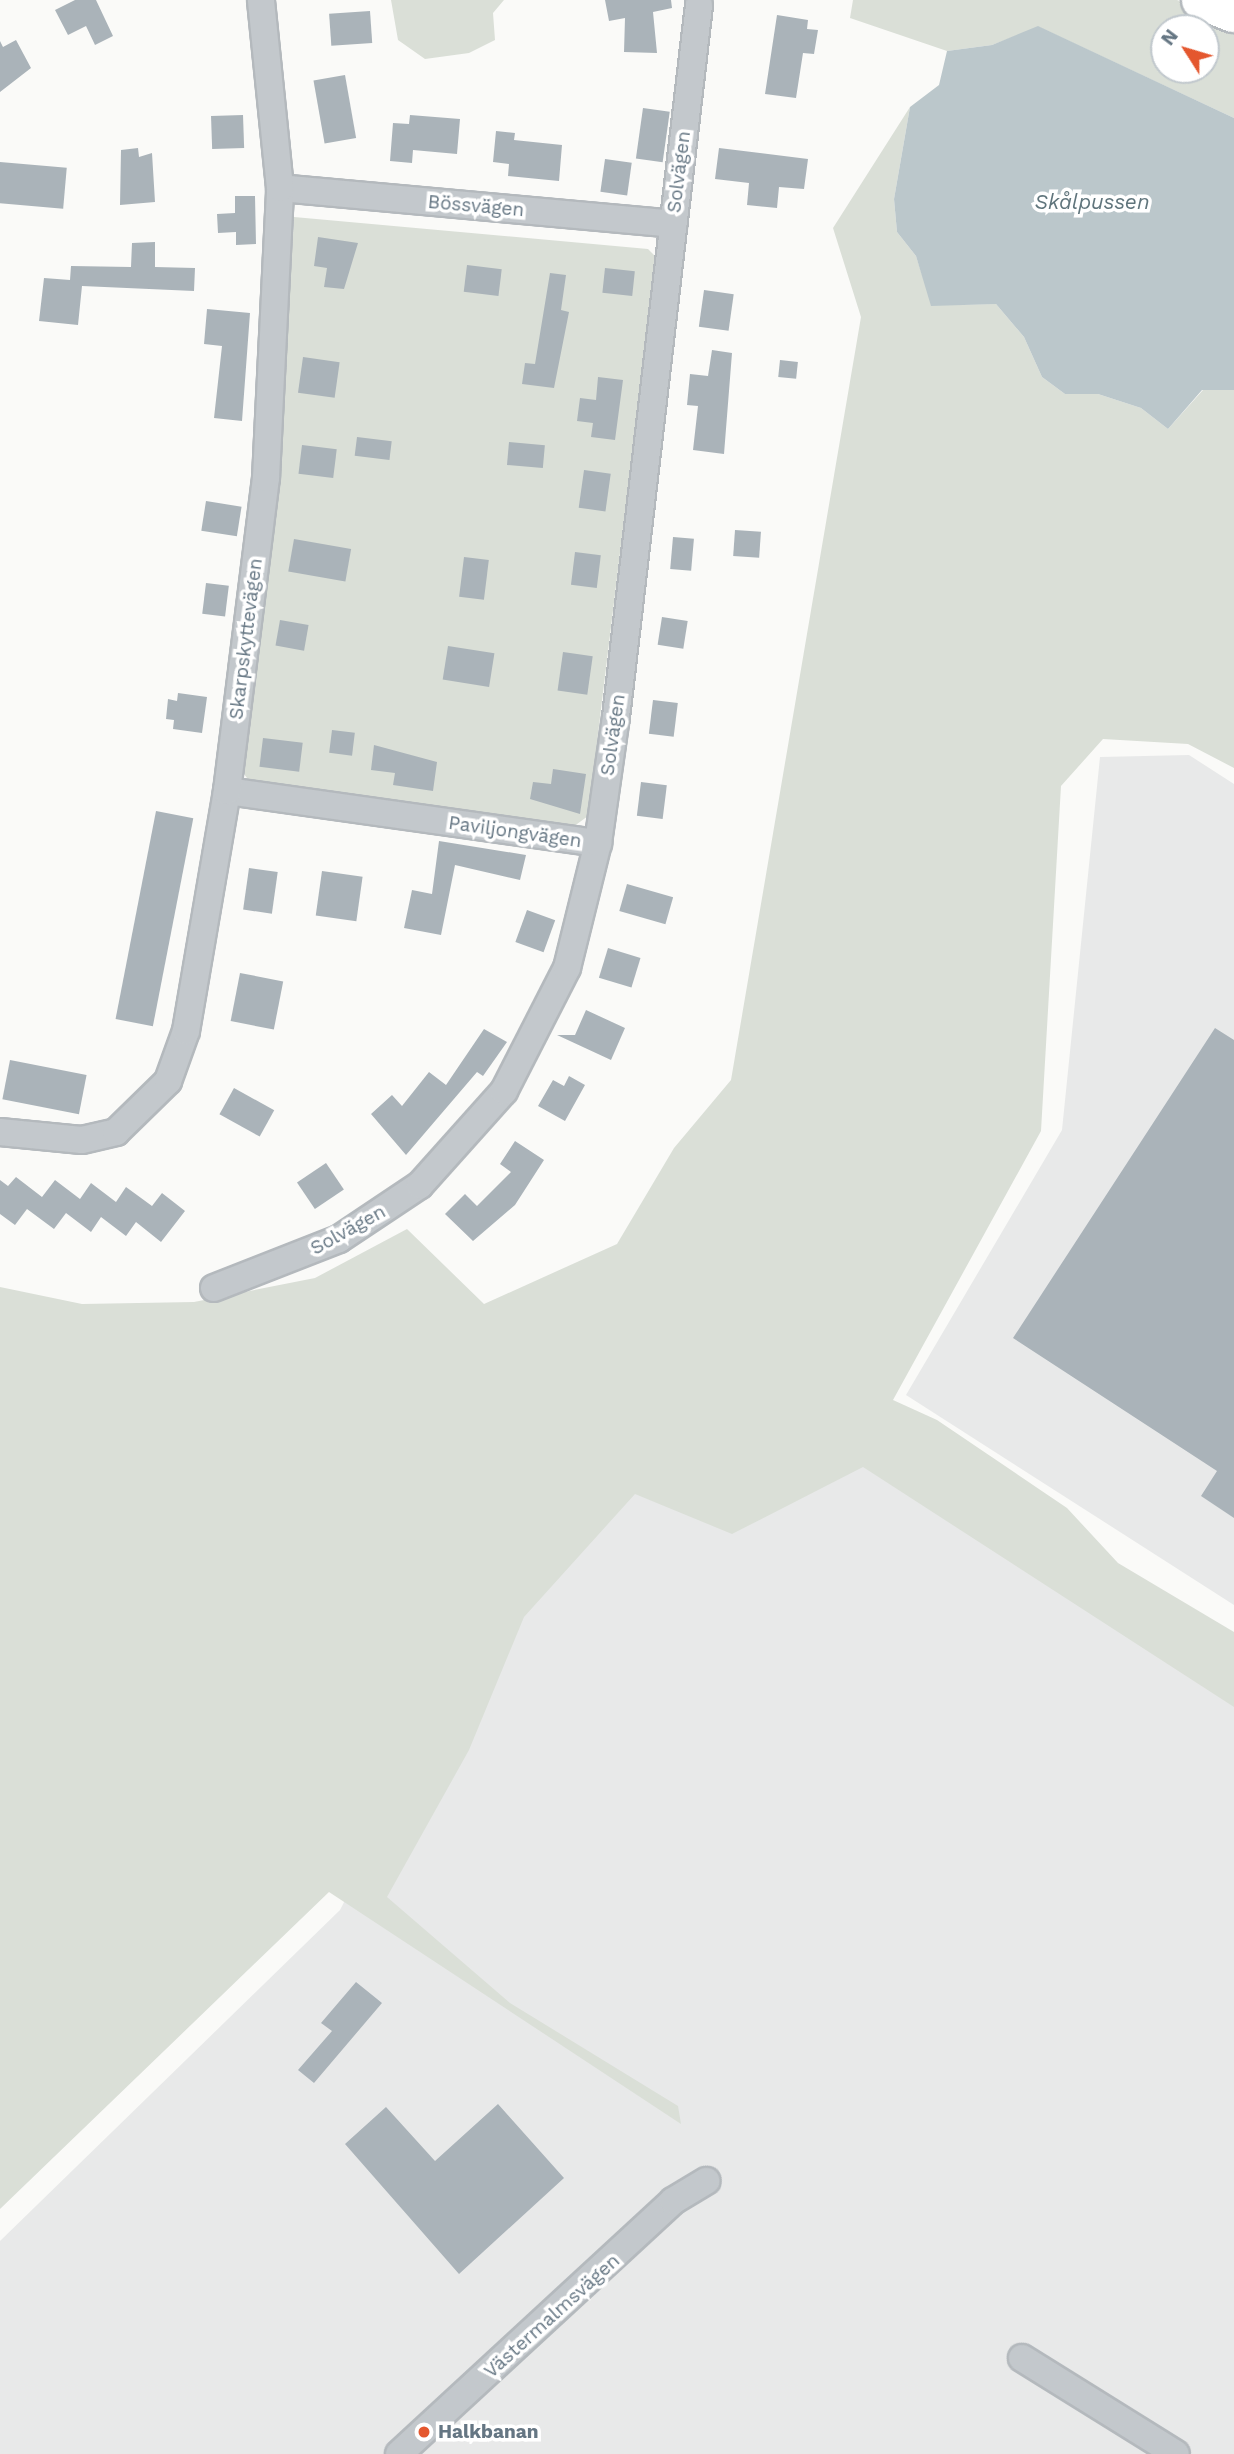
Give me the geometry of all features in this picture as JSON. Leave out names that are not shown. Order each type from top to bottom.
[{"type":"highway","points":[[1201,0],[1234,13]]},
{"type":"street","name":"Skarpskyttevägen","points":[[0,1132],[82,1140],[109,1135],[154,1101],[168,1081],[186,1031],[227,791],[266,478],[279,188],[261,0]]},
{"type":"street","name":"Solvägen","points":[[214,1288],[314,1250],[386,1210],[474,1130],[504,1091],[556,995],[583,916],[598,843],[699,5]]},
{"type":"street","name":"Bössvägen","points":[[279,188],[673,223]]},
{"type":"street","name":"Paviljongvägen","points":[[227,791],[598,843]]},
{"type":"street","name":"Västermalmsvägen","points":[[400,2454],[673,2200],[706,2181]]},
{"type":"street","points":[[1022,2358],[1175,2454]]},
{"type":"shaded area","points":[[391,0],[504,0],[493,13],[495,40],[469,53],[425,59],[398,40]]},
{"type":"shaded area","points":[[853,0],[1177,0],[1213,14],[1150,14],[1150,79],[1039,27],[992,45],[947,51],[850,18]]},
{"type":"shaded area","points":[[1220,17],[1234,22],[1234,118],[1161,84],[1220,84]]},
{"type":"shaded area","points":[[910,107],[894,199],[897,232],[916,256],[932,305],[996,304],[1024,337],[1042,377],[1065,394],[1098,394],[1141,408],[1168,429],[1203,390],[1234,390],[1234,768],[1188,744],[1103,739],[1061,786],[1041,1131],[893,1400],[937,1420],[1067,1508],[1118,1563],[1234,1632],[1234,1707],[863,1467],[732,1534],[635,1494],[524,1617],[469,1750],[387,1897],[510,2003],[678,2106],[681,2124],[329,1892],[0,2209],[0,1287],[82,1304],[194,1302],[315,1278],[407,1229],[484,1304],[617,1244],[674,1148],[731,1080],[861,317],[833,228]]},
{"type":"shaded area","points":[[294,217],[648,249],[656,257],[588,816],[573,827],[250,782],[241,770],[281,443]]},
{"type":"shaded area","points":[[1189,755],[1234,784],[1234,1605],[906,1395],[1062,1130],[1100,757]]},
{"type":"shaded area","points":[[737,1323],[1234,1660],[1234,2454],[0,2454],[0,2241],[340,1910],[503,1596]]},
{"type":"water","name":"Skålpussen","points":[[1038,26],[1150,79],[1150,84],[1162,84],[1234,118],[1234,390],[1202,390],[1168,429],[1141,408],[1098,394],[1065,394],[1042,377],[1024,337],[996,304],[931,306],[916,256],[897,232],[894,199],[910,107],[939,85],[947,51],[992,45]]},
{"type":"building","points":[[75,0],[96,0],[113,36],[95,45],[86,26],[68,35],[55,10]]},
{"type":"building","points":[[605,0],[671,0],[672,8],[653,12],[657,53],[624,52],[625,18],[609,21]]},
{"type":"building","points":[[370,11],[372,43],[331,46],[329,14]]},
{"type":"building","points":[[777,15],[808,20],[807,29],[818,30],[814,54],[803,53],[796,98],[765,94]]},
{"type":"building","points":[[16,40],[31,68],[0,92],[0,41],[3,47]]},
{"type":"building","points":[[345,75],[356,138],[325,144],[313,81]]},
{"type":"building","points":[[643,108],[670,112],[663,162],[636,159]]},
{"type":"building","points":[[243,115],[244,148],[212,149],[211,116]]},
{"type":"building","points":[[410,115],[460,119],[457,154],[413,150],[412,163],[390,161],[393,123],[409,124]]},
{"type":"building","points":[[496,131],[515,133],[514,140],[562,145],[559,181],[508,176],[509,164],[493,162]]},
{"type":"building","points":[[138,148],[139,157],[152,153],[155,202],[120,205],[121,150]]},
{"type":"building","points":[[719,148],[808,159],[804,189],[779,187],[777,208],[747,205],[749,183],[715,179]]},
{"type":"building","points":[[605,159],[632,163],[627,195],[600,192]]},
{"type":"building","points":[[0,162],[67,168],[63,209],[0,203]]},
{"type":"building","points":[[235,196],[255,196],[256,244],[236,245],[236,232],[218,233],[217,214],[235,213]]},
{"type":"building","points":[[318,237],[358,243],[344,289],[324,287],[327,268],[314,266]]},
{"type":"building","points":[[155,242],[155,267],[195,268],[194,291],[82,286],[78,325],[39,321],[44,278],[70,280],[71,266],[131,267],[132,243]]},
{"type":"building","points":[[467,265],[502,269],[498,296],[464,292]]},
{"type":"building","points":[[605,268],[635,271],[632,296],[602,293]]},
{"type":"building","points":[[550,273],[566,275],[561,310],[569,312],[554,388],[522,384],[525,363],[535,364]]},
{"type":"building","points":[[704,290],[734,294],[729,331],[699,327]]},
{"type":"building","points":[[207,309],[250,313],[242,421],[214,418],[222,346],[204,344]]},
{"type":"building","points":[[712,350],[732,353],[724,454],[693,450],[698,406],[687,405],[690,374],[708,376]]},
{"type":"building","points":[[303,357],[340,362],[335,398],[298,393]]},
{"type":"building","points":[[780,360],[798,362],[796,379],[778,377]]},
{"type":"building","points":[[598,377],[623,380],[615,440],[591,437],[593,423],[577,421],[580,398],[596,400]]},
{"type":"building","points":[[357,437],[392,441],[389,460],[355,456]]},
{"type":"building","points":[[509,442],[545,445],[543,468],[507,465]]},
{"type":"building","points":[[302,445],[337,449],[333,478],[298,474]]},
{"type":"building","points":[[584,470],[611,474],[605,511],[579,508]]},
{"type":"building","points":[[206,501],[242,507],[237,536],[201,531]]},
{"type":"building","points":[[735,530],[761,532],[759,558],[733,556]]},
{"type":"building","points":[[673,537],[694,539],[691,571],[670,569]]},
{"type":"building","points":[[294,539],[351,549],[345,582],[288,571]]},
{"type":"building","points":[[575,552],[601,555],[597,588],[571,585]]},
{"type":"building","points":[[464,557],[489,560],[484,600],[459,597]]},
{"type":"building","points":[[206,583],[229,586],[225,617],[202,614]]},
{"type":"building","points":[[662,617],[688,621],[683,649],[658,645]]},
{"type":"building","points":[[280,620],[309,625],[304,651],[275,646]]},
{"type":"building","points":[[448,646],[494,653],[489,687],[443,680]]},
{"type":"building","points":[[563,652],[593,656],[587,695],[558,691]]},
{"type":"building","points":[[178,693],[207,697],[202,733],[173,729],[174,720],[166,719],[168,699],[177,701]]},
{"type":"building","points":[[653,700],[678,703],[674,737],[649,734]]},
{"type":"building","points":[[332,730],[355,733],[352,756],[329,753]]},
{"type":"building","points":[[263,738],[303,743],[299,772],[259,767]]},
{"type":"building","points":[[374,745],[437,762],[433,791],[393,785],[395,773],[371,770]]},
{"type":"building","points":[[553,769],[586,774],[580,814],[530,799],[533,782],[551,784]]},
{"type":"building","points":[[641,782],[667,785],[663,819],[637,816]]},
{"type":"building","points":[[156,811],[193,818],[153,1026],[116,1019]]},
{"type":"building","points":[[439,841],[526,855],[520,880],[455,865],[441,935],[404,928],[412,890],[432,894]]},
{"type":"building","points":[[249,868],[278,872],[272,914],[243,910]]},
{"type":"building","points":[[322,871],[363,877],[356,921],[316,916]]},
{"type":"building","points":[[627,884],[673,897],[665,924],[619,911]]},
{"type":"building","points":[[527,910],[555,920],[544,952],[515,942]]},
{"type":"building","points":[[608,948],[641,958],[631,988],[599,978]]},
{"type":"building","points":[[240,973],[283,981],[274,1029],[231,1021]]},
{"type":"building","points":[[586,1010],[625,1028],[611,1060],[557,1035],[575,1035]]},
{"type":"building","points":[[1215,1028],[1234,1040],[1234,1518],[1201,1496],[1217,1471],[1013,1338]]},
{"type":"building","points":[[484,1029],[507,1042],[483,1076],[477,1072],[406,1155],[371,1114],[392,1095],[402,1106],[429,1072],[446,1085]]},
{"type":"building","points":[[10,1060],[87,1075],[79,1114],[2,1099]]},
{"type":"building","points":[[569,1076],[585,1085],[565,1121],[538,1106],[553,1080],[564,1086]]},
{"type":"building","points":[[234,1088],[274,1110],[260,1137],[219,1114]]},
{"type":"building","points":[[515,1141],[544,1160],[515,1205],[473,1241],[445,1214],[465,1194],[477,1206],[511,1172],[500,1164]]},
{"type":"building","points":[[326,1163],[344,1190],[315,1209],[297,1183]]},
{"type":"building","points":[[16,1177],[42,1197],[55,1180],[80,1199],[91,1183],[116,1202],[126,1187],[152,1206],[162,1193],[185,1211],[161,1242],[136,1222],[126,1236],[101,1217],[91,1232],[66,1213],[54,1229],[27,1209],[15,1225],[0,1214],[0,1180],[8,1186]]},
{"type":"building","points":[[356,1982],[382,2003],[314,2083],[298,2070],[332,2031],[321,2023]]},
{"type":"building","points":[[498,2104],[564,2178],[459,2274],[345,2144],[386,2107],[435,2161]]},
{"type":"place","name":"Halkbanan","points":[[424,2432]]}]
